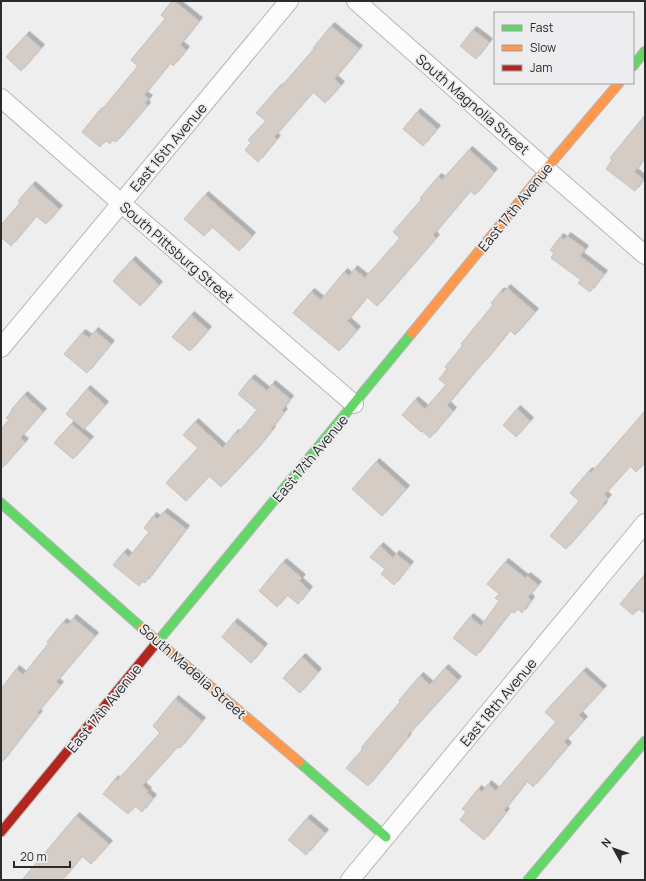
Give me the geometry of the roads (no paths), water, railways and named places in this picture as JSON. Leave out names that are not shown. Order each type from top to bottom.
[{"type":"street","name":"East 16th Avenue","points":[[1,348],[289,1]]},
{"type":"street","name":"South Magnolia Street","points":[[356,1],[546,169],[645,254]]},
{"type":"street","points":[[634,65],[645,51]]},
{"type":"street","name":"East 17th Avenue","points":[[1,832],[617,84]]},
{"type":"street","name":"South Pittsburg Street","points":[[1,98],[354,404]]},
{"type":"street","name":"South Madelia Street","points":[[1,503],[158,642],[386,837]]},
{"type":"street","name":"East 18th Avenue","points":[[350,880],[645,523]]},
{"type":"street","points":[[528,880],[645,741]]}]
